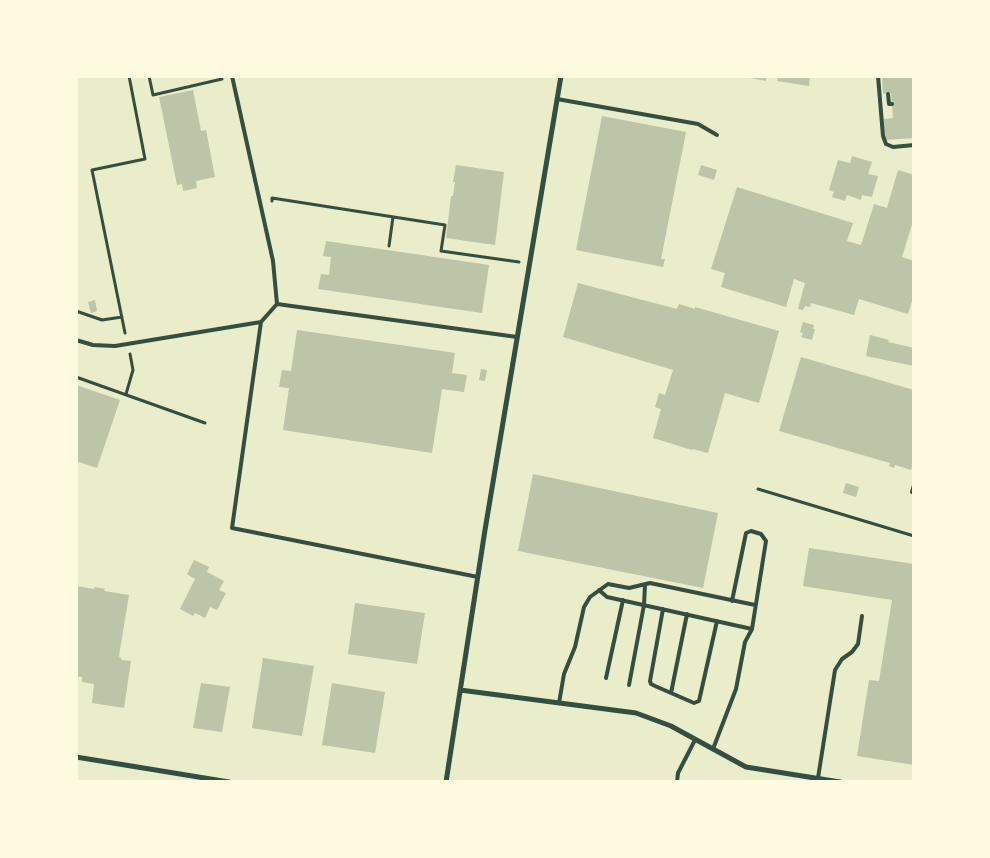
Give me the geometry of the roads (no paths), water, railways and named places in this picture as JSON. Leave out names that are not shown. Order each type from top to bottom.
[{"type":"street","points":[[446,782],[561,76]]},
{"type":"street","points":[[460,690],[636,713],[671,726],[746,768],[840,782]]},
{"type":"street","points":[[76,757],[230,782]]},
{"type":"lane","points":[[232,76],[273,261],[277,304],[261,322],[232,528],[478,577]]},
{"type":"lane","points":[[878,76],[882,136],[886,144],[893,147],[914,145]]},
{"type":"lane","points":[[888,94],[888,104],[892,104]]},
{"type":"lane","points":[[557,99],[698,124],[717,135]]},
{"type":"lane","points":[[277,304],[517,337]]},
{"type":"lane","points":[[76,340],[93,345],[115,346],[261,322]]},
{"type":"lane","points":[[912,492],[914,485]]},
{"type":"lane","points":[[713,750],[736,688],[745,642],[752,629],[766,541],[761,534],[751,531],[746,533],[732,601]]},
{"type":"lane","points":[[559,703],[564,674],[575,647],[584,608],[590,597],[608,584],[630,588],[650,583],[755,605]]},
{"type":"lane","points":[[629,684],[644,605],[644,585]]},
{"type":"lane","points":[[598,590],[606,597],[752,629]]},
{"type":"lane","points":[[606,678],[623,600]]},
{"type":"lane","points":[[663,609],[649,677],[651,684],[694,703],[699,701],[717,621]]},
{"type":"lane","points":[[671,693],[686,614]]},
{"type":"lane","points":[[818,778],[835,670],[842,659],[852,652],[858,644],[862,616]]},
{"type":"lane","points":[[677,782],[678,773],[695,740]]}]
